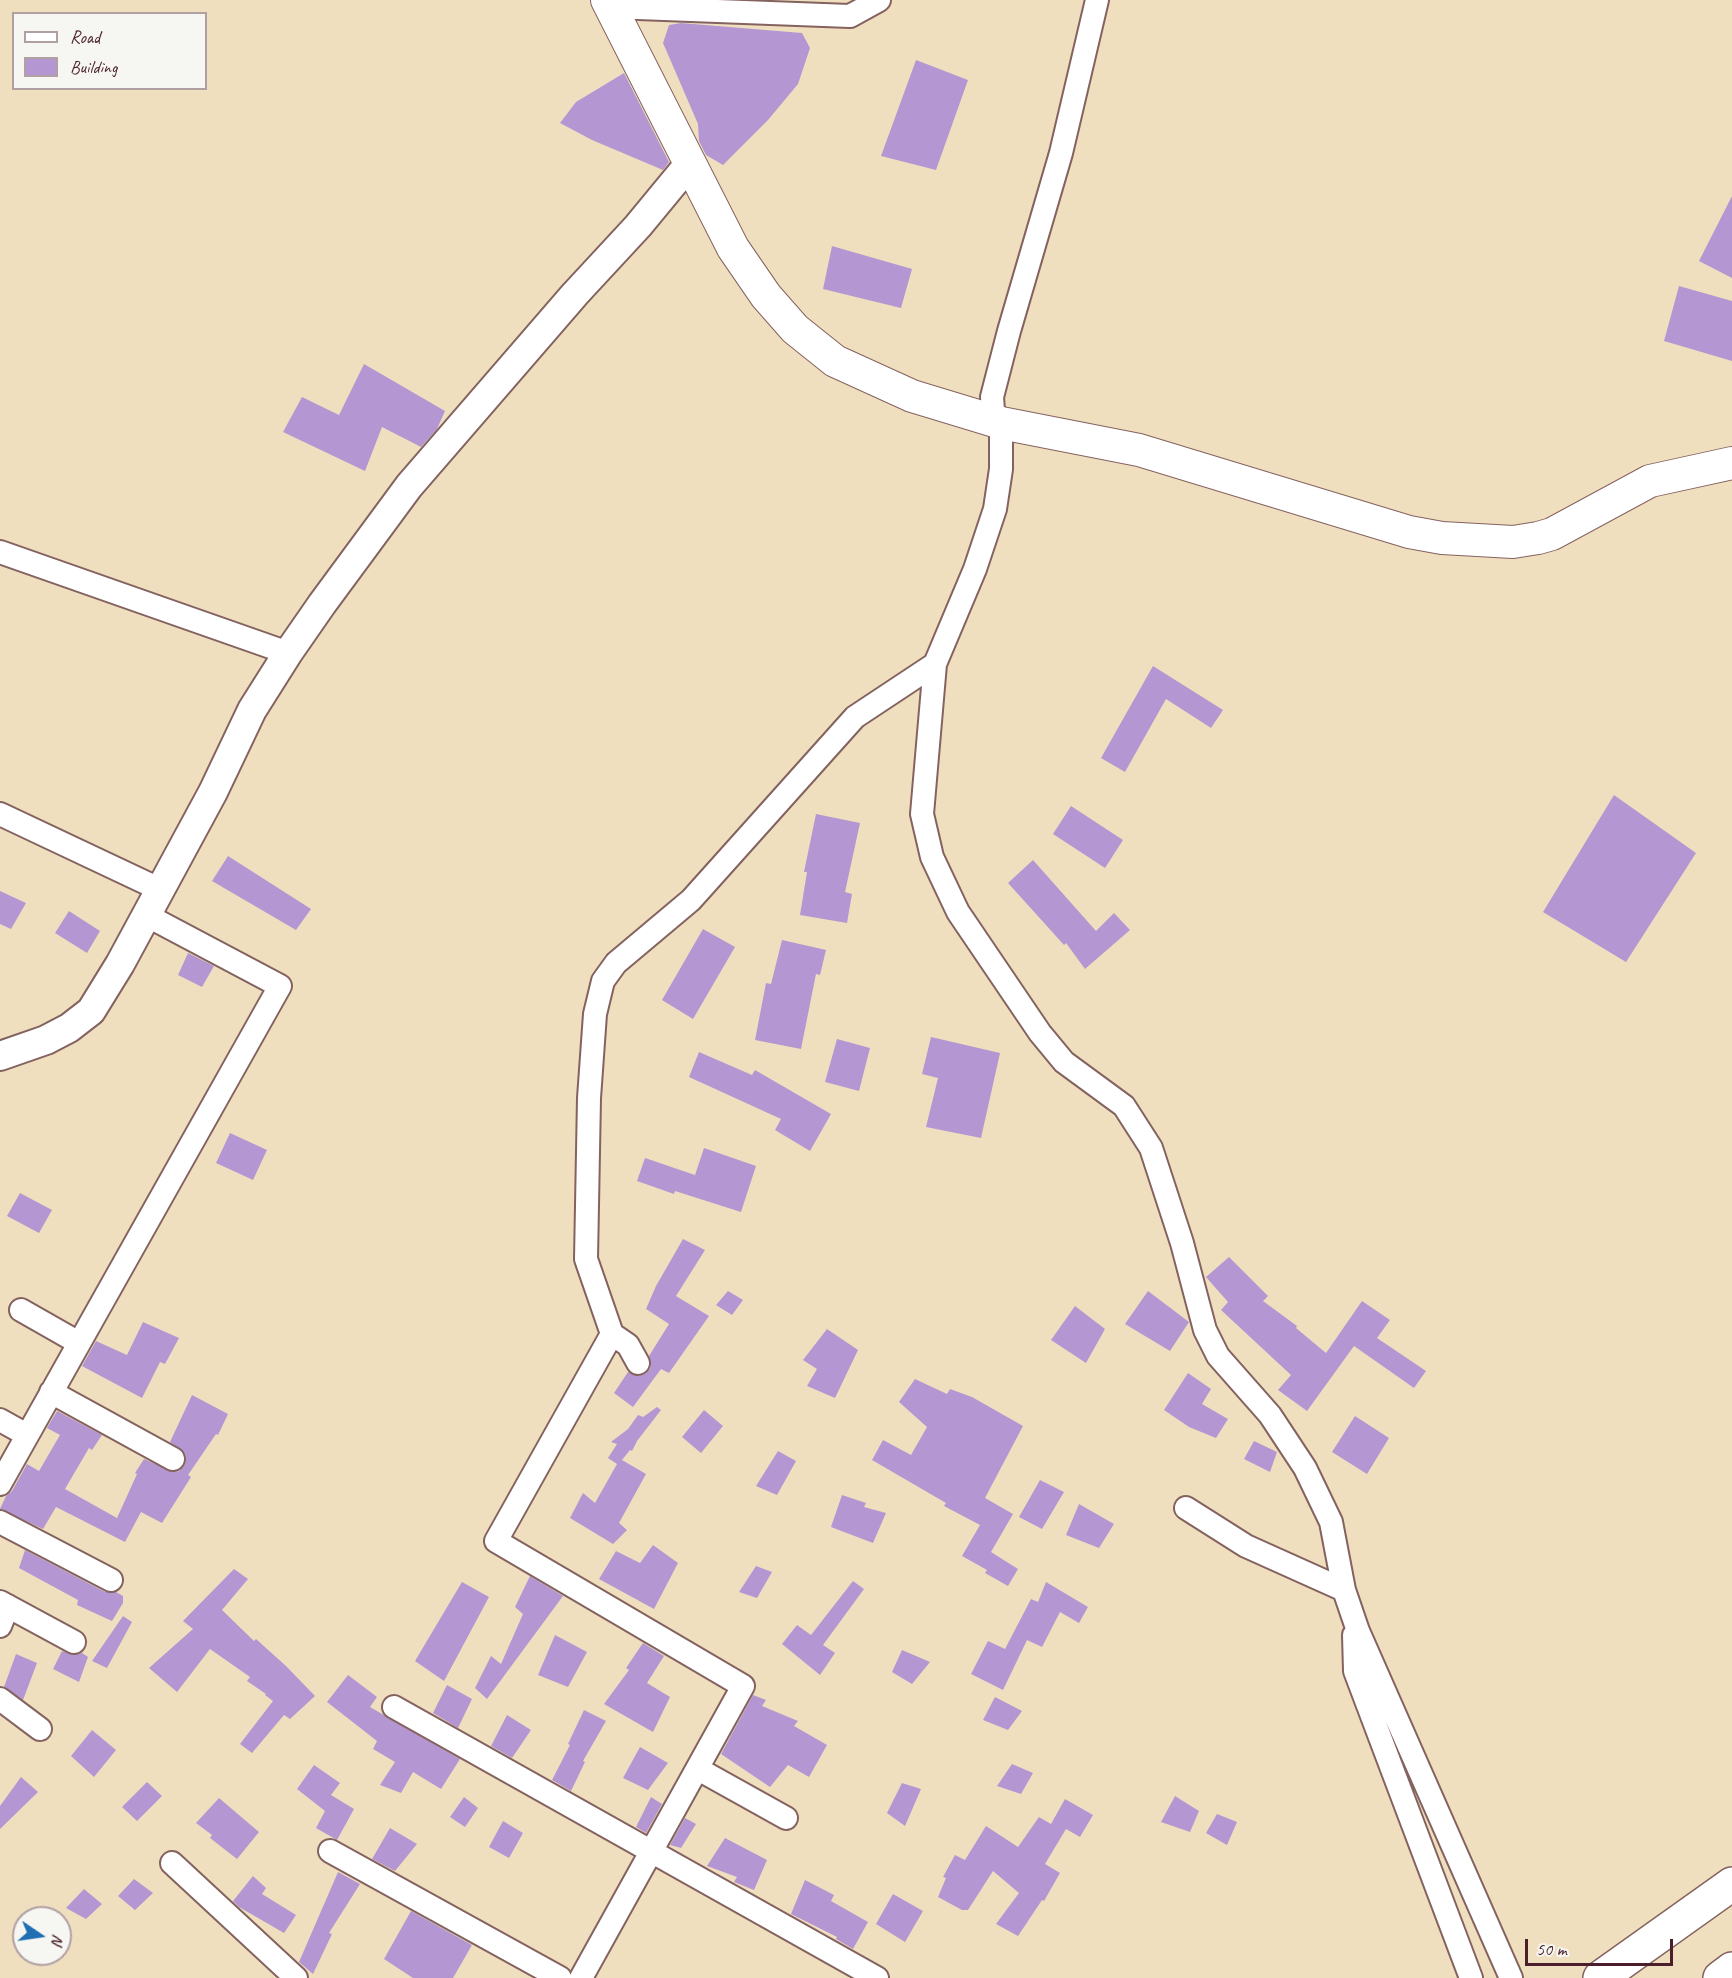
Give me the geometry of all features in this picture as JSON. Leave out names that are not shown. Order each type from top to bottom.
[{"type":"highway","points":[[1600,1978],[1732,1884]]},
{"type":"highway","points":[[1720,1978],[1732,1969]]},
{"type":"main road","points":[[609,3],[733,248],[782,316],[835,362],[912,396],[1000,423],[1139,450],[1409,532],[1442,538],[1524,541],[1552,534],[1650,481],[1732,463]]},
{"type":"street","points":[[609,3],[850,16],[879,0]]},
{"type":"street","points":[[1098,0],[1061,153],[992,397],[993,410],[1000,423],[1001,469],[995,509],[975,569],[935,664],[922,814],[932,857],[958,912],[1040,1033],[1064,1062],[1124,1106],[1151,1148],[1182,1242],[1205,1330],[1218,1356],[1270,1415],[1305,1468],[1331,1522],[1344,1590],[1353,1618],[1509,1974]]},
{"type":"street","points":[[0,1056],[46,1040],[69,1028],[91,1011],[213,792],[252,710],[288,653],[409,486],[575,294],[638,226],[690,163]]},
{"type":"street","points":[[0,552],[288,653]]},
{"type":"street","points":[[638,1363],[628,1345],[612,1334],[586,1259],[589,1098],[595,1014],[603,981],[616,963],[692,900],[855,717],[935,664]]},
{"type":"street","points":[[0,814],[159,889]]},
{"type":"street","points":[[0,1484],[280,986],[146,915]]},
{"type":"street","points":[[21,1310],[79,1343]]},
{"type":"street","points":[[581,1978],[743,1686],[495,1541],[612,1334]]},
{"type":"street","points":[[51,1392],[173,1459]]},
{"type":"street","points":[[0,1419],[27,1435]]},
{"type":"street","points":[[1186,1508],[1246,1546],[1344,1590]]},
{"type":"street","points":[[0,1522],[111,1580]]},
{"type":"street","points":[[3,1611],[74,1642]]},
{"type":"street","points":[[1353,1618],[1355,1671],[1471,1978]]},
{"type":"street","points":[[0,1700],[40,1729]]},
{"type":"street","points":[[394,1707],[877,1978]]},
{"type":"street","points":[[698,1769],[786,1818]]},
{"type":"street","points":[[330,1851],[560,1978]]},
{"type":"street","points":[[172,1863],[296,1978]]},
{"type":"building","points":[[681,23],[802,33],[810,48],[798,84],[768,120],[723,165],[706,155],[699,141],[698,124],[663,43],[669,25]]},
{"type":"building","points":[[916,60],[968,80],[936,170],[881,156]]},
{"type":"building","points":[[624,73],[669,162],[663,170],[592,140],[560,123],[576,102]]},
{"type":"building","points":[[1732,196],[1732,278],[1699,261]]},
{"type":"building","points":[[832,246],[912,269],[901,308],[823,289]]},
{"type":"building","points":[[1679,286],[1732,301],[1732,361],[1664,341]]},
{"type":"building","points":[[364,364],[445,411],[437,429],[421,447],[382,427],[365,471],[283,432],[302,397],[339,415]]},
{"type":"building","points":[[1153,666],[1223,710],[1211,728],[1166,699],[1125,772],[1101,758]]},
{"type":"building","points":[[1614,795],[1696,853],[1626,962],[1543,912]]},
{"type":"building","points":[[1071,806],[1123,840],[1105,868],[1053,834]]},
{"type":"building","points":[[816,814],[860,823],[845,892],[852,894],[847,923],[800,915],[807,872],[804,872]]},
{"type":"building","points":[[228,856],[311,909],[296,930],[212,881]]},
{"type":"building","points":[[1033,860],[1096,931],[1114,913],[1130,930],[1085,969],[1066,943],[1064,945],[1008,883]]},
{"type":"building","points":[[0,891],[26,903],[11,929],[0,924]]},
{"type":"building","points":[[69,911],[100,931],[87,953],[55,933]]},
{"type":"building","points":[[703,929],[735,947],[693,1019],[662,1000]]},
{"type":"building","points":[[782,940],[826,950],[820,975],[816,974],[801,1049],[755,1040],[766,983],[771,984]]},
{"type":"building","points":[[188,953],[214,966],[202,987],[178,975]]},
{"type":"building","points":[[931,1037],[1000,1053],[981,1138],[926,1127],[938,1078],[922,1074]]},
{"type":"building","points":[[837,1039],[870,1048],[859,1091],[825,1082]]},
{"type":"building","points":[[699,1052],[752,1075],[755,1070],[831,1114],[810,1151],[775,1130],[781,1119],[689,1077]]},
{"type":"building","points":[[230,1133],[267,1150],[253,1180],[216,1163]]},
{"type":"building","points":[[704,1148],[756,1166],[741,1212],[675,1191],[674,1194],[637,1181],[645,1158],[695,1175]]},
{"type":"building","points":[[20,1193],[52,1210],[39,1233],[7,1216]]},
{"type":"building","points":[[683,1239],[705,1250],[676,1296],[709,1316],[669,1373],[661,1369],[633,1407],[614,1393],[628,1372],[638,1376],[650,1369],[649,1356],[669,1324],[646,1309],[656,1286]]},
{"type":"building","points":[[1229,1257],[1268,1296],[1263,1301],[1297,1326],[1296,1328],[1326,1353],[1362,1301],[1390,1320],[1377,1338],[1426,1371],[1414,1388],[1354,1346],[1307,1411],[1278,1390],[1291,1375],[1221,1310],[1228,1302],[1206,1277]]},
{"type":"building","points":[[728,1291],[743,1300],[732,1315],[716,1305]]},
{"type":"building","points":[[1148,1291],[1189,1322],[1170,1351],[1125,1324]]},
{"type":"building","points":[[1075,1306],[1105,1329],[1086,1363],[1051,1340]]},
{"type":"building","points":[[143,1322],[179,1338],[165,1364],[160,1362],[142,1398],[82,1366],[96,1341],[127,1355]]},
{"type":"building","points":[[827,1329],[858,1350],[835,1398],[807,1386],[817,1369],[803,1360]]},
{"type":"building","points":[[1188,1373],[1211,1389],[1202,1404],[1228,1419],[1216,1438],[1189,1427],[1164,1410]]},
{"type":"building","points":[[915,1379],[947,1394],[950,1389],[972,1397],[1023,1426],[985,1498],[1013,1514],[991,1552],[1018,1569],[1008,1586],[985,1573],[987,1570],[962,1556],[980,1525],[944,1506],[946,1503],[872,1460],[883,1440],[911,1455],[927,1427],[899,1402]]},
{"type":"building","points":[[192,1395],[228,1414],[218,1435],[216,1434],[188,1475],[191,1477],[162,1523],[141,1512],[125,1542],[56,1507],[43,1529],[0,1509],[27,1464],[39,1471],[60,1435],[47,1428],[57,1411],[102,1435],[92,1450],[89,1448],[65,1489],[117,1518],[137,1474],[135,1473],[144,1459],[173,1472],[179,1471],[184,1466],[185,1453],[170,1442]]},
{"type":"building","points":[[657,1407],[661,1410],[632,1451],[630,1450],[622,1460],[646,1474],[619,1523],[627,1530],[613,1544],[570,1518],[583,1493],[595,1503],[617,1464],[608,1458],[617,1444],[611,1442],[628,1429],[638,1415],[643,1417]]},
{"type":"building","points":[[704,1410],[723,1426],[701,1453],[682,1437]]},
{"type":"building","points":[[1355,1416],[1389,1438],[1367,1474],[1332,1452]]},
{"type":"building","points":[[1254,1441],[1277,1452],[1270,1472],[1244,1459]]},
{"type":"building","points":[[778,1451],[796,1461],[777,1495],[756,1486]]},
{"type":"building","points":[[1040,1480],[1064,1492],[1042,1529],[1019,1517]]},
{"type":"building","points":[[842,1495],[866,1503],[864,1507],[886,1513],[873,1543],[831,1527]]},
{"type":"building","points":[[1079,1504],[1114,1524],[1099,1548],[1066,1535]]},
{"type":"building","points":[[653,1545],[678,1563],[654,1609],[599,1579],[616,1551],[640,1563]]},
{"type":"building","points":[[25,1550],[105,1592],[116,1592],[123,1596],[123,1603],[112,1621],[77,1605],[78,1600],[19,1568]]},
{"type":"building","points":[[756,1566],[772,1572],[757,1598],[739,1592]]},
{"type":"building","points":[[234,1569],[248,1579],[222,1610],[254,1641],[256,1639],[286,1666],[315,1696],[290,1719],[284,1715],[252,1753],[240,1744],[273,1701],[247,1681],[250,1677],[210,1649],[177,1692],[149,1668],[193,1629],[183,1621]]},
{"type":"building","points":[[530,1576],[563,1596],[487,1699],[475,1688],[491,1656],[501,1664],[523,1614],[515,1607]]},
{"type":"building","points":[[853,1581],[864,1589],[823,1645],[835,1653],[820,1675],[782,1644],[797,1625],[811,1635]]},
{"type":"building","points":[[462,1582],[489,1597],[444,1681],[415,1661]]},
{"type":"building","points":[[1046,1582],[1088,1607],[1079,1623],[1060,1612],[1042,1647],[1027,1640],[1003,1690],[971,1674],[988,1641],[1005,1649],[1031,1599],[1038,1602]]},
{"type":"building","points":[[123,1616],[132,1622],[107,1668],[92,1661]]},
{"type":"building","points":[[555,1635],[587,1652],[568,1687],[538,1675]]},
{"type":"building","points":[[643,1643],[664,1656],[647,1683],[670,1697],[653,1732],[604,1704],[629,1670],[626,1668]]},
{"type":"building","points":[[902,1650],[930,1662],[912,1684],[892,1672]]},
{"type":"building","points":[[62,1651],[74,1655],[82,1653],[88,1657],[79,1682],[53,1669]]},
{"type":"building","points":[[16,1654],[37,1663],[23,1700],[4,1687]]},
{"type":"building","points":[[348,1675],[377,1697],[370,1707],[460,1759],[441,1789],[413,1772],[401,1793],[380,1785],[395,1762],[373,1749],[377,1741],[327,1702]]},
{"type":"building","points":[[447,1685],[472,1699],[458,1728],[433,1713]]},
{"type":"building","points":[[753,1695],[766,1700],[762,1706],[798,1721],[794,1726],[827,1745],[809,1777],[788,1765],[770,1787],[721,1754]]},
{"type":"building","points":[[995,1697],[1022,1711],[1008,1730],[983,1720]]},
{"type":"building","points":[[584,1710],[606,1721],[583,1761],[585,1762],[571,1791],[552,1780],[570,1745],[568,1744]]},
{"type":"building","points":[[507,1715],[531,1730],[512,1758],[491,1746]]},
{"type":"building","points":[[92,1730],[116,1750],[94,1777],[71,1756]]},
{"type":"building","points":[[640,1747],[668,1763],[648,1790],[623,1778]]},
{"type":"building","points":[[1012,1764],[1033,1773],[1021,1794],[997,1786]]},
{"type":"building","points":[[314,1765],[340,1783],[331,1795],[354,1809],[337,1840],[316,1828],[325,1811],[297,1789]]},
{"type":"building","points":[[21,1777],[38,1792],[0,1829],[0,1806]]},
{"type":"building","points":[[147,1782],[162,1796],[137,1821],[122,1807]]},
{"type":"building","points":[[902,1783],[921,1789],[905,1826],[887,1813]]},
{"type":"building","points":[[1175,1796],[1199,1811],[1190,1832],[1161,1822]]},
{"type":"building","points":[[464,1797],[478,1808],[465,1827],[450,1817]]},
{"type":"building","points":[[651,1797],[662,1804],[646,1833],[636,1827]]},
{"type":"building","points":[[219,1798],[259,1832],[237,1859],[210,1838],[212,1835],[196,1823]]},
{"type":"building","points":[[1065,1799],[1093,1815],[1080,1837],[1066,1829],[1045,1864],[1060,1873],[1044,1901],[1042,1900],[1018,1936],[996,1924],[1019,1893],[993,1871],[968,1910],[962,1910],[938,1897],[946,1878],[943,1877],[955,1855],[965,1860],[986,1826],[1018,1847],[1039,1817],[1051,1824]]},
{"type":"building","points":[[1217,1814],[1237,1822],[1227,1845],[1206,1833]]},
{"type":"building","points":[[685,1818],[696,1824],[681,1848],[670,1845]]},
{"type":"building","points":[[503,1821],[523,1833],[509,1858],[489,1847]]},
{"type":"building","points":[[390,1828],[417,1844],[395,1871],[372,1859]]},
{"type":"building","points":[[725,1838],[767,1860],[754,1890],[734,1882],[737,1877],[707,1866]]},
{"type":"building","points":[[338,1872],[360,1884],[329,1933],[332,1934],[313,1974],[299,1962]]},
{"type":"building","points":[[253,1876],[266,1888],[262,1894],[296,1915],[284,1933],[239,1907],[233,1901]]},
{"type":"building","points":[[134,1879],[153,1893],[135,1910],[118,1896]]},
{"type":"building","points":[[805,1880],[834,1895],[831,1901],[868,1922],[853,1949],[836,1939],[837,1937],[791,1914]]},
{"type":"building","points":[[84,1889],[102,1904],[86,1919],[72,1911],[72,1906],[68,1906]]},
{"type":"building","points":[[893,1894],[923,1911],[905,1942],[876,1924]]},
{"type":"building","points":[[411,1911],[472,1945],[453,1978],[413,1978],[384,1959]]}]
